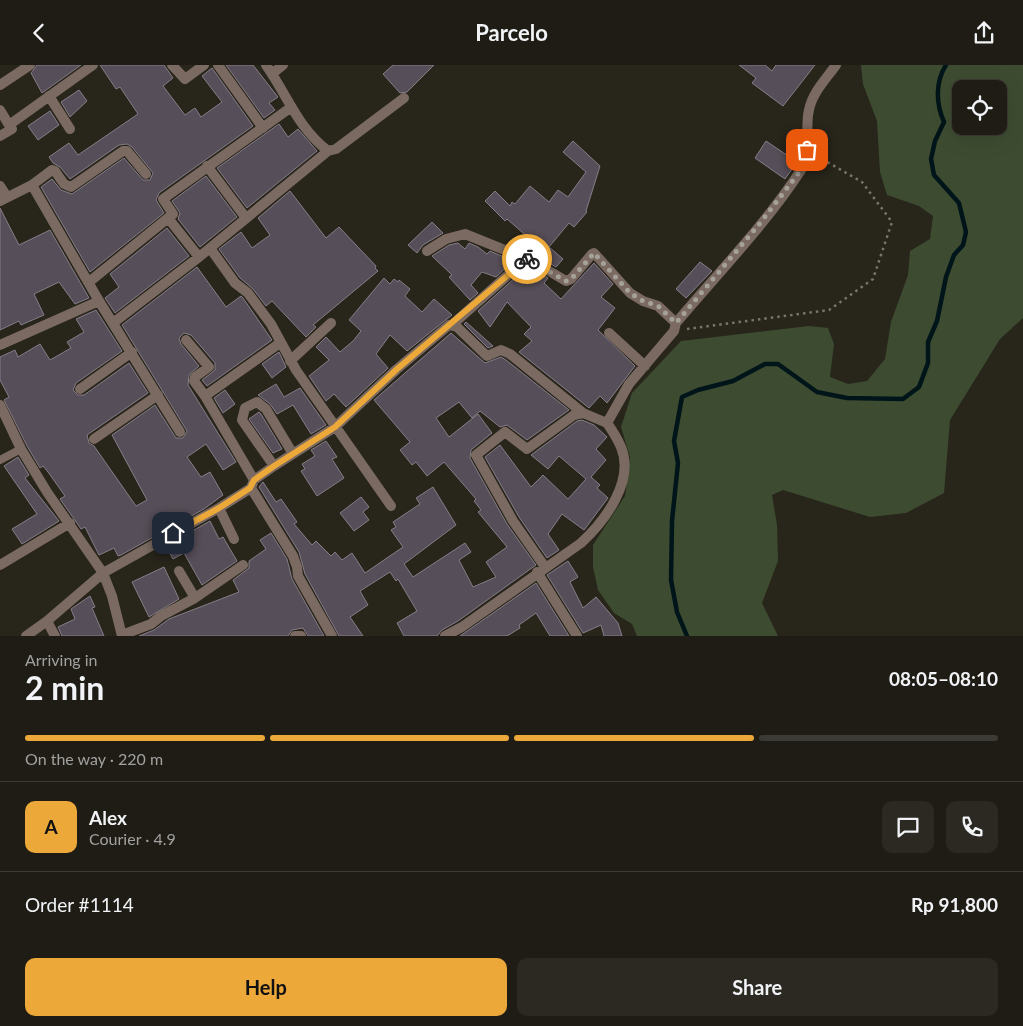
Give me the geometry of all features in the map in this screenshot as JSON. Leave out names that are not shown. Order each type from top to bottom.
[{"type":"street","points":[[0,85],[30,65]]},
{"type":"street","points":[[9,125],[93,65]]},
{"type":"street","points":[[172,65],[185,79],[204,65]]},
{"type":"street","points":[[218,65],[263,128]]},
{"type":"street","points":[[283,65],[269,69],[290,107],[312,139],[328,151]]},
{"type":"street","points":[[607,423],[630,384],[801,170],[807,159],[807,121],[811,101],[836,65]]},
{"type":"street","points":[[49,96],[70,129]]},
{"type":"street","points":[[113,323],[199,257],[328,151],[336,149],[404,98]]},
{"type":"street","points":[[89,283],[173,214],[163,199],[290,107]]},
{"type":"street","points":[[0,110],[12,129],[0,136]]},
{"type":"street","points":[[0,185],[4,199],[32,185],[52,170],[55,171],[64,184],[71,187],[124,151],[127,151],[146,175]]},
{"type":"street","points":[[207,166],[246,218]]},
{"type":"street","points":[[32,185],[99,301],[180,431]]},
{"type":"street","points":[[168,218],[199,257]]},
{"type":"street","points":[[427,251],[446,239],[465,234],[526,259],[566,281],[571,279],[594,253],[630,293],[643,301],[658,306],[675,327]]},
{"type":"street","points":[[210,248],[235,283],[244,289],[271,324],[290,361],[391,506]]},
{"type":"street","points":[[26,636],[47,621],[103,573],[219,508],[274,466],[335,427],[397,369],[526,259]]},
{"type":"street","points":[[0,345],[99,301]]},
{"type":"street","points":[[290,361],[330,323]]},
{"type":"street","points":[[445,636],[479,615],[587,538],[616,498],[622,480],[624,465],[621,448],[607,423],[583,413],[510,354],[501,350],[487,357],[452,324]]},
{"type":"street","points":[[609,333],[645,366]]},
{"type":"street","points":[[186,340],[209,367],[194,381],[205,396],[293,556],[298,567],[298,576],[332,636]]},
{"type":"street","points":[[205,396],[280,343]]},
{"type":"street","points":[[80,389],[132,352]]},
{"type":"street","points":[[94,439],[158,395]]},
{"type":"street","points":[[274,466],[242,420],[245,408],[257,402],[266,409],[293,454]]},
{"type":"street","points":[[0,405],[4,423],[47,492],[103,573],[112,596],[122,635],[151,624],[161,616],[195,598],[243,565]]},
{"type":"street","points":[[577,636],[476,455],[505,432],[527,449],[574,415],[583,413]]},
{"type":"street","points":[[219,508],[234,539]]},
{"type":"street","points":[[0,565],[70,523]]},
{"type":"street","points":[[178,571],[195,598]]},
{"type":"street","points":[[47,621],[55,636]]},
{"type":"street","points":[[295,636],[301,636]]},
{"type":"lane","points":[[0,460],[21,449]]},
{"type":"path","points":[[675,327],[829,311],[873,279],[892,222],[862,183],[807,150]]},
{"type":"green space","points":[[861,65],[1023,65],[1023,318],[1000,339],[950,420],[944,493],[906,513],[870,517],[783,490],[772,495],[777,525],[778,561],[762,603],[778,636],[637,636],[632,624],[614,613],[598,590],[593,567],[593,545],[625,496],[630,457],[621,427],[632,393],[681,341],[809,326],[828,328],[834,344],[830,377],[848,384],[867,381],[885,359],[891,322],[908,275],[910,251],[930,239],[933,216],[919,206],[887,195],[880,172],[877,121],[863,84]]},
{"type":"building","points":[[37,65],[81,65],[42,93],[31,73]]},
{"type":"building","points":[[100,65],[164,65],[173,78],[163,86],[185,115],[195,108],[201,117],[222,102],[202,76],[212,68],[253,126],[159,193],[156,200],[164,213],[90,272],[41,187],[52,179],[61,190],[72,194],[124,158],[143,180],[150,180],[153,173],[132,147],[127,144],[119,145],[70,179],[49,157],[69,143],[78,155],[138,114],[120,87],[116,89]]},
{"type":"building","points":[[226,65],[253,65],[278,97],[269,103],[275,110],[264,118]]},
{"type":"building","points":[[393,65],[434,65],[407,92],[400,93],[383,74]]},
{"type":"building","points":[[739,65],[765,65],[772,71],[776,65],[815,65],[783,106],[752,83],[756,78]]},
{"type":"building","points":[[79,90],[87,101],[70,117],[61,102]]},
{"type":"building","points":[[50,111],[59,125],[38,140],[28,126]]},
{"type":"building","points":[[279,124],[288,137],[298,129],[317,151],[247,208],[217,168]]},
{"type":"building","points":[[573,141],[600,166],[587,212],[574,227],[569,223],[549,247],[563,259],[556,267],[539,257],[544,251],[507,219],[505,221],[485,201],[495,191],[510,206],[512,202],[515,204],[530,186],[549,202],[558,190],[568,197],[586,172],[563,152]]},
{"type":"building","points":[[766,141],[797,162],[785,179],[755,158]]},
{"type":"building","points":[[206,176],[237,217],[200,247],[178,219],[180,213],[172,201]]},
{"type":"building","points":[[290,191],[326,238],[339,227],[376,266],[375,268],[378,271],[313,325],[316,327],[306,337],[272,301],[266,306],[253,289],[240,278],[219,249],[241,232],[252,248],[270,235],[258,218]]},
{"type":"building","points":[[0,208],[19,245],[50,230],[89,298],[75,304],[59,282],[34,294],[44,315],[21,325],[19,321],[0,330]]},
{"type":"building","points":[[432,222],[443,233],[423,245],[417,253],[408,245]]},
{"type":"building","points":[[167,228],[189,256],[115,313],[105,298],[119,287],[110,274]]},
{"type":"building","points":[[458,243],[465,249],[469,243],[487,254],[490,251],[513,261],[496,277],[482,272],[471,285],[478,293],[470,300],[449,277],[452,275],[432,256],[449,245]]},
{"type":"building","points":[[700,262],[712,271],[686,298],[676,289]]},
{"type":"building","points":[[594,263],[613,284],[601,297],[615,308],[598,330],[635,366],[607,403],[600,396],[589,408],[519,352],[532,341],[524,334],[531,327],[507,302],[490,327],[478,311],[527,267],[548,278],[544,283],[561,299]]},
{"type":"building","points":[[197,267],[226,307],[241,296],[272,340],[207,386],[202,380],[215,370],[215,363],[191,335],[184,333],[179,338],[181,344],[199,366],[189,375],[188,385],[236,462],[223,470],[206,444],[187,457],[201,477],[210,472],[223,495],[204,509],[121,555],[118,556],[114,548],[99,555],[85,527],[81,529],[60,499],[65,496],[43,466],[40,468],[4,400],[9,397],[0,380],[0,357],[15,350],[18,357],[40,344],[50,360],[71,348],[67,342],[84,332],[76,319],[96,310],[122,351],[76,383],[73,390],[78,395],[84,395],[129,363],[148,393],[87,435],[89,443],[94,446],[136,506],[147,500],[112,435],[155,405],[176,438],[183,438],[187,431],[122,325]]},
{"type":"building","points":[[384,278],[390,284],[394,279],[398,282],[399,280],[410,289],[405,296],[422,312],[434,299],[452,315],[407,351],[390,335],[376,354],[388,368],[346,407],[334,394],[326,401],[309,376],[329,360],[316,347],[326,337],[340,352],[353,341],[361,331],[349,320]]},
{"type":"building","points":[[466,322],[493,346],[488,348],[464,324]]},
{"type":"building","points":[[451,333],[485,363],[501,357],[506,360],[569,410],[527,440],[507,425],[500,427],[480,411],[472,418],[459,402],[436,418],[449,437],[478,414],[492,433],[471,450],[470,458],[507,524],[536,565],[458,621],[442,630],[437,636],[404,636],[397,623],[417,611],[398,579],[396,581],[390,572],[360,591],[368,605],[350,617],[363,636],[339,636],[305,574],[299,552],[259,487],[263,482],[276,502],[281,499],[297,522],[294,524],[312,545],[316,541],[331,556],[335,552],[342,560],[352,553],[365,573],[403,547],[391,530],[396,527],[393,522],[420,504],[416,498],[433,487],[456,525],[404,564],[413,577],[465,543],[471,552],[459,560],[473,587],[496,577],[486,562],[507,547],[478,512],[481,510],[474,501],[476,499],[444,462],[427,476],[416,462],[412,465],[400,450],[410,442],[374,400]]},
{"type":"building","points":[[279,352],[286,367],[272,378],[262,364]]},
{"type":"building","points":[[276,384],[284,397],[300,388],[326,425],[311,434],[293,405],[277,414],[270,404],[258,395]]},
{"type":"building","points":[[225,390],[235,404],[223,413],[214,398]]},
{"type":"building","points":[[259,412],[282,449],[273,453],[249,419]]},
{"type":"building","points":[[582,420],[594,425],[607,437],[596,449],[606,460],[591,477],[600,485],[597,488],[608,498],[584,530],[562,514],[548,534],[559,550],[547,558],[519,517],[485,457],[500,445],[531,487],[543,475],[568,499],[586,479],[559,456],[548,469],[531,455],[577,421]]},
{"type":"building","points":[[326,441],[337,457],[332,459],[344,478],[317,496],[301,471],[305,469],[302,464],[315,456],[311,450]]},
{"type":"building","points":[[18,457],[29,475],[25,478],[59,521],[22,544],[12,529],[37,514],[4,466]]},
{"type":"building","points":[[361,497],[369,507],[363,512],[369,520],[354,531],[340,513]]},
{"type":"building","points":[[210,521],[219,539],[223,537],[237,561],[202,585],[184,553],[173,559],[166,546]]},
{"type":"building","points":[[271,533],[287,559],[292,579],[324,636],[308,636],[303,628],[292,630],[288,636],[139,636],[154,630],[169,619],[239,592],[233,580],[249,568],[249,561],[266,549],[260,540]]},
{"type":"building","points":[[568,561],[578,577],[570,582],[583,608],[596,597],[618,623],[622,636],[604,636],[601,625],[583,633],[547,575]]},
{"type":"building","points":[[164,567],[179,599],[149,617],[132,582]]},
{"type":"building","points":[[536,583],[569,636],[550,636],[536,613],[519,625],[520,628],[507,636],[460,636]]},
{"type":"building","points":[[90,596],[95,607],[92,608],[104,636],[62,636],[58,627],[75,619],[71,609]]},
{"type":"waterway","points":[[687,636],[677,612],[671,580],[672,521],[678,463],[674,441],[682,397],[698,390],[733,381],[765,364],[778,364],[817,392],[847,398],[903,399],[919,387],[928,363],[928,342],[937,321],[946,277],[954,255],[963,245],[966,232],[959,203],[934,175],[931,159],[935,141],[944,122],[939,108],[938,86],[946,65]]},
{"type":"way so far","points":[[527,259],[561,280],[566,281],[571,279],[594,253],[630,293],[643,301],[658,306],[676,323],[761,222],[801,170],[807,159],[807,150]]},
{"type":"route","points":[[173,533],[219,508],[250,488],[254,480],[335,427],[445,327],[452,324],[527,259]]}]
